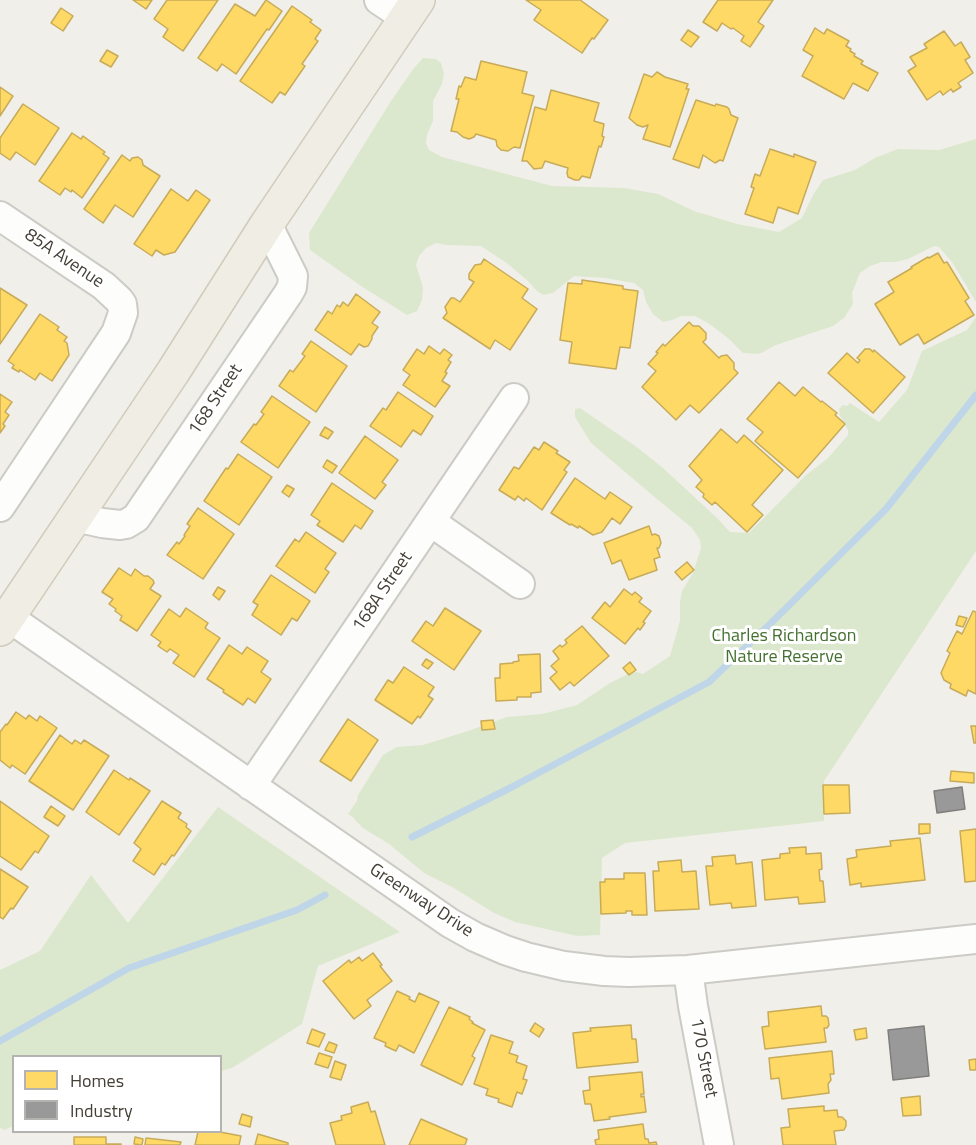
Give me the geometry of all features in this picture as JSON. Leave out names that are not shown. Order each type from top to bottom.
[{"type":"main road","points":[[4,623],[173,372],[267,224],[412,9]]},
{"type":"street","points":[[379,0],[412,9]]},
{"type":"street","name":"85A Avenue","points":[[0,216],[104,286],[119,300],[123,308],[122,319],[116,333],[0,507]]},
{"type":"street","name":"168 Street","points":[[75,517],[120,525],[136,518],[288,294],[292,287],[293,276],[267,224]]},
{"type":"street","name":"168A Street","points":[[251,786],[514,398]]},
{"type":"street","points":[[431,522],[520,584]]},
{"type":"street","name":"Greenway Drive","points":[[4,623],[251,786],[450,923],[495,946],[526,957],[585,969],[617,972],[688,970],[976,939]]},
{"type":"street","name":"170 Street","points":[[688,970],[720,1145]]},
{"type":"green space","points":[[423,58],[436,59],[441,63],[444,74],[442,84],[433,101],[433,121],[426,143],[429,150],[442,157],[552,186],[624,188],[658,194],[694,211],[737,224],[779,232],[802,218],[823,180],[855,170],[875,158],[898,149],[939,150],[976,139],[976,302],[952,262],[939,247],[934,246],[908,259],[882,262],[860,273],[852,293],[853,304],[844,318],[833,326],[776,345],[759,354],[743,353],[728,338],[695,316],[681,316],[663,322],[653,314],[646,302],[643,290],[634,283],[574,276],[553,293],[543,295],[508,264],[481,246],[436,243],[426,248],[419,256],[416,265],[423,287],[422,300],[417,311],[407,315],[310,250],[309,233],[391,101]]},
{"type":"green space","name":"Charles Richardson Nature Reserve","points":[[976,317],[976,551],[824,781],[824,821],[625,843],[602,858],[600,935],[577,936],[515,922],[494,913],[454,888],[424,873],[389,844],[363,828],[348,814],[383,755],[397,747],[423,745],[507,717],[542,714],[577,705],[610,683],[628,674],[636,672],[643,674],[670,656],[680,621],[682,591],[693,573],[701,548],[700,540],[692,528],[591,443],[575,417],[575,409],[580,408],[638,448],[663,468],[730,532],[749,533],[805,476],[828,458],[848,435],[848,430],[839,414],[839,409],[843,405],[847,406],[850,403],[879,422],[907,390],[922,351],[967,330]]},
{"type":"green space","points":[[218,807],[400,932],[318,966],[302,1024],[232,1068],[222,1071],[222,1055],[12,1055],[12,1126],[5,1130],[0,1128],[0,970],[40,951],[91,875],[128,923]]},
{"type":"building: Homes","points":[[133,0],[152,0],[146,9]]},
{"type":"building: Homes","points":[[167,0],[218,0],[183,51],[163,37],[168,29],[154,19]]},
{"type":"building: Homes","points":[[266,0],[282,11],[236,74],[222,64],[217,71],[198,58],[235,4],[255,16]]},
{"type":"building: Homes","points":[[526,0],[580,0],[608,20],[582,53],[534,20],[541,10]]},
{"type":"building: Homes","points":[[718,0],[773,0],[758,22],[764,26],[750,47],[741,41],[744,36],[733,28],[722,23],[717,31],[703,22]]},
{"type":"building: Homes","points":[[292,6],[312,20],[310,22],[321,30],[315,39],[318,41],[302,64],[305,66],[285,95],[280,92],[272,103],[240,81]]},
{"type":"building: Homes","points":[[61,8],[73,16],[63,31],[51,23]]},
{"type":"building: Homes","points":[[815,28],[824,34],[827,29],[849,41],[846,46],[855,54],[854,56],[863,61],[861,64],[878,73],[868,91],[853,83],[844,99],[802,76],[813,56],[803,50]]},
{"type":"building: Homes","points":[[688,30],[699,37],[691,47],[681,40]]},
{"type":"building: Homes","points":[[944,31],[955,46],[961,42],[970,57],[965,60],[973,73],[958,83],[961,87],[953,92],[951,89],[943,95],[940,91],[927,100],[908,71],[916,66],[910,57],[927,48],[924,44]]},
{"type":"building: Homes","points":[[107,50],[118,56],[111,67],[100,61]]},
{"type":"building: Homes","points":[[481,61],[527,72],[522,93],[534,96],[520,148],[501,150],[496,140],[476,134],[469,139],[451,131],[459,99],[456,99],[459,86],[461,87],[465,77],[476,80]]},
{"type":"building: Homes","points":[[657,72],[688,84],[686,89],[689,89],[670,147],[643,139],[648,125],[643,127],[637,125],[629,118],[644,74],[652,77]]},
{"type":"building: Homes","points":[[0,87],[13,96],[0,116]]},
{"type":"building: Homes","points":[[551,90],[599,103],[594,121],[604,124],[602,136],[604,137],[601,147],[599,146],[590,178],[582,176],[579,180],[575,180],[568,177],[568,168],[545,161],[542,168],[534,169],[527,161],[522,161],[535,107],[546,110]]},
{"type":"building: Homes","points":[[696,100],[727,107],[731,115],[738,118],[723,161],[715,163],[703,155],[699,168],[673,159]]},
{"type":"building: Homes","points":[[23,104],[59,128],[35,165],[16,152],[10,160],[0,153],[0,138]]},
{"type":"building: Homes","points":[[72,133],[81,139],[83,136],[105,152],[103,154],[109,158],[82,198],[72,190],[71,192],[65,188],[60,195],[39,181]]},
{"type":"building: Homes","points":[[770,149],[816,162],[798,214],[778,207],[773,223],[745,214],[754,188],[751,187],[755,174],[760,176]]},
{"type":"building: Homes","points":[[122,155],[130,161],[138,157],[142,160],[143,165],[160,176],[133,217],[115,205],[103,223],[84,209]]},
{"type":"building: Homes","points":[[171,189],[188,201],[196,190],[210,200],[175,252],[164,255],[156,250],[152,256],[134,244]]},
{"type":"building: Homes","points":[[938,253],[944,263],[947,262],[969,298],[965,301],[974,315],[924,344],[918,334],[900,345],[875,304],[894,292],[888,282]]},
{"type":"building: Homes","points":[[484,259],[528,289],[522,298],[537,309],[510,350],[495,340],[490,349],[443,318],[447,313],[445,307],[451,298],[460,302],[474,282],[469,279],[469,274],[475,265],[481,264]]},
{"type":"building: Homes","points":[[582,280],[623,286],[623,289],[638,291],[630,348],[620,347],[616,369],[569,363],[572,342],[560,340],[568,283],[582,284]]},
{"type":"building: Homes","points":[[0,288],[27,305],[0,344]]},
{"type":"building: Homes","points":[[356,294],[380,312],[372,323],[378,327],[368,346],[364,347],[359,344],[351,355],[315,330],[328,311],[332,314],[337,305],[340,307],[343,302],[348,306]]},
{"type":"building: Homes","points":[[40,314],[59,327],[57,330],[67,337],[64,341],[67,343],[69,355],[52,381],[40,373],[35,380],[20,370],[19,372],[12,368],[14,365],[8,361]]},
{"type":"building: Homes","points":[[689,322],[693,326],[699,326],[706,333],[706,339],[703,342],[719,358],[727,355],[734,363],[734,369],[738,373],[699,413],[690,405],[676,420],[642,387],[656,371],[648,364],[658,353],[656,352]]},
{"type":"building: Homes","points":[[311,341],[347,366],[316,412],[279,386],[290,370],[293,372],[305,356],[302,354]]},
{"type":"building: Homes","points":[[429,346],[440,354],[444,349],[452,355],[448,360],[451,362],[442,381],[450,386],[435,407],[403,385],[410,375],[403,370],[417,349],[424,354]]},
{"type":"building: Homes","points":[[865,349],[873,352],[874,350],[905,377],[873,413],[828,373],[847,353],[858,363],[860,360],[857,358]]},
{"type":"building: Homes","points":[[779,382],[795,396],[803,387],[837,413],[835,415],[845,424],[798,478],[755,441],[763,432],[747,419]]},
{"type":"building: Homes","points":[[398,392],[433,416],[421,435],[413,430],[401,447],[370,426],[383,408],[386,410]]},
{"type":"building: Homes","points":[[0,394],[12,402],[5,412],[9,415],[0,433]]},
{"type":"building: Homes","points":[[272,396],[310,422],[278,468],[241,442],[264,414],[261,412]]},
{"type":"building: Homes","points":[[325,427],[333,432],[328,439],[320,435]]},
{"type":"building: Homes","points":[[721,429],[737,443],[744,435],[783,470],[752,505],[763,515],[747,532],[715,502],[712,505],[703,497],[704,494],[696,487],[702,480],[689,466]]},
{"type":"building: Homes","points":[[365,436],[398,460],[382,482],[386,485],[375,499],[339,473]]},
{"type":"building: Homes","points":[[544,442],[570,462],[564,470],[567,472],[542,510],[526,498],[524,501],[518,496],[515,500],[499,490],[514,467],[519,469],[534,447],[539,450]]},
{"type":"building: Homes","points":[[238,454],[272,477],[239,525],[204,501]]},
{"type":"building: Homes","points":[[327,460],[337,466],[332,473],[323,467]]},
{"type":"building: Homes","points":[[575,478],[605,499],[610,492],[632,507],[620,524],[612,518],[602,532],[593,535],[579,526],[578,528],[570,525],[551,513]]},
{"type":"building: Homes","points":[[332,483],[373,511],[361,529],[355,525],[343,542],[317,525],[320,521],[311,515]]},
{"type":"building: Homes","points":[[287,485],[294,489],[289,497],[282,492]]},
{"type":"building: Homes","points":[[198,508],[234,534],[203,579],[167,555],[185,536],[190,526],[187,524]]},
{"type":"building: Homes","points":[[649,526],[652,535],[659,536],[661,543],[657,548],[660,557],[654,559],[657,570],[629,580],[621,560],[612,564],[604,543]]},
{"type":"building: Homes","points":[[306,532],[336,553],[325,569],[329,572],[315,593],[276,566],[295,539],[299,542]]},
{"type":"building: Homes","points":[[687,562],[694,570],[682,580],[675,572]]},
{"type":"building: Homes","points":[[119,568],[131,576],[135,569],[144,576],[148,576],[154,583],[150,589],[161,596],[137,631],[120,620],[122,616],[109,604],[113,599],[102,592]]},
{"type":"building: Homes","points":[[271,575],[310,601],[297,621],[292,618],[281,635],[252,615],[258,605],[253,602]]},
{"type":"building: Homes","points":[[218,587],[225,591],[219,600],[213,595]]},
{"type":"building: Homes","points":[[624,589],[632,595],[635,592],[642,598],[639,602],[651,611],[640,630],[638,628],[625,644],[592,618],[605,602],[610,607]]},
{"type":"building: Homes","points":[[186,608],[208,623],[205,628],[220,638],[194,677],[173,663],[179,655],[170,649],[167,652],[158,646],[161,642],[151,635],[169,609],[180,617]]},
{"type":"building: Homes","points":[[445,608],[481,631],[454,670],[412,641],[426,621],[433,626]]},
{"type":"building: Homes","points":[[973,611],[976,612],[976,694],[968,690],[966,696],[950,688],[951,684],[944,680],[941,673],[950,653],[947,651],[957,631],[962,634]]},
{"type":"building: Homes","points":[[959,616],[967,618],[963,627],[956,625]]},
{"type":"building: Homes","points":[[582,626],[609,656],[574,686],[570,682],[560,690],[550,678],[557,672],[551,666],[559,659],[553,651],[567,643],[565,640]]},
{"type":"building: Homes","points":[[229,645],[242,654],[247,647],[268,661],[261,672],[271,679],[255,703],[248,698],[243,705],[207,679]]},
{"type":"building: Homes","points":[[540,654],[541,692],[531,693],[531,697],[517,697],[517,700],[496,701],[495,678],[500,678],[500,664],[519,661],[518,655]]},
{"type":"building: Homes","points":[[426,659],[433,663],[428,669],[422,665]]},
{"type":"building: Homes","points":[[630,662],[636,670],[629,675],[623,668]]},
{"type":"building: Homes","points":[[404,667],[434,687],[428,696],[433,699],[420,718],[418,716],[412,724],[375,700],[388,680],[393,683]]},
{"type":"building: Homes","points":[[16,712],[26,719],[29,715],[37,721],[40,716],[57,728],[25,774],[12,765],[10,768],[0,760],[0,732]]},
{"type":"building: Homes","points":[[348,719],[378,740],[351,781],[320,761]]},
{"type":"building: Homes","points":[[493,720],[495,729],[482,730],[481,721]]},
{"type":"building: Homes","points":[[971,726],[976,726],[976,743],[974,743]]},
{"type":"building: Homes","points":[[60,735],[72,744],[75,740],[81,744],[84,740],[109,756],[73,810],[29,781]]},
{"type":"building: Homes","points":[[114,770],[150,791],[119,835],[86,812]]},
{"type":"building: Homes","points":[[951,771],[974,773],[974,783],[950,781]]},
{"type":"building: Homes","points":[[823,785],[849,785],[850,813],[824,814]]},
{"type":"building: Homes","points":[[0,801],[49,836],[38,853],[35,851],[21,870],[0,856]]},
{"type":"building: Homes","points":[[162,801],[181,813],[178,818],[187,824],[186,827],[191,831],[174,856],[172,855],[165,865],[162,863],[154,875],[133,861],[141,849],[134,843]]},
{"type":"building: Homes","points":[[51,806],[65,816],[58,826],[44,817]]},
{"type":"building: Homes","points":[[919,824],[930,824],[930,833],[919,834]]},
{"type":"building: Homes","points":[[976,829],[976,881],[965,882],[960,831]]},
{"type":"building: Homes","points":[[920,838],[925,880],[861,887],[861,883],[850,885],[847,859],[857,857],[856,850],[891,846],[890,841]]},
{"type":"building: Homes","points":[[806,847],[806,854],[821,853],[822,869],[819,870],[820,881],[823,881],[825,902],[799,904],[798,897],[765,900],[762,860],[780,858],[780,854],[790,853],[789,848]]},
{"type":"building: Homes","points":[[735,855],[736,864],[752,862],[756,906],[732,908],[731,903],[710,905],[706,866],[713,866],[712,857]]},
{"type":"building: Homes","points":[[681,860],[682,872],[696,871],[699,909],[655,911],[653,871],[659,871],[658,862]]},
{"type":"building: Homes","points":[[0,869],[28,887],[3,919],[0,917]]},
{"type":"building: Homes","points":[[624,873],[645,873],[647,915],[632,915],[632,911],[601,914],[600,882],[605,882],[605,879],[624,879]]},
{"type":"building: Homes","points":[[373,953],[392,981],[367,1000],[371,1006],[354,1019],[323,981],[349,960],[351,963],[359,957],[362,961]]},
{"type":"building: Homes","points":[[397,991],[415,1002],[419,993],[439,1002],[414,1053],[399,1045],[396,1051],[385,1046],[386,1043],[374,1038]]},
{"type":"building: Homes","points":[[821,1006],[822,1016],[828,1018],[829,1025],[824,1028],[826,1042],[765,1049],[762,1027],[769,1026],[768,1012]]},
{"type":"building: Homes","points":[[449,1007],[470,1017],[472,1023],[485,1030],[472,1056],[475,1058],[462,1085],[421,1065]]},
{"type":"building: Homes","points":[[535,1023],[544,1029],[539,1037],[530,1031]]},
{"type":"building: Homes","points":[[631,1025],[632,1039],[636,1039],[638,1062],[577,1068],[573,1033],[591,1031],[590,1028]]},
{"type":"building: Homes","points":[[866,1028],[867,1038],[856,1040],[854,1030]]},
{"type":"building: Homes","points":[[312,1029],[325,1034],[319,1047],[307,1043]]},
{"type":"building: Homes","points":[[491,1035],[513,1042],[509,1053],[518,1056],[516,1062],[527,1066],[523,1079],[527,1080],[522,1094],[517,1092],[512,1107],[498,1102],[499,1099],[486,1095],[488,1089],[474,1084]]},
{"type":"building: Homes","points":[[329,1042],[337,1045],[334,1053],[325,1050]]},
{"type":"building: Homes","points":[[832,1051],[834,1074],[830,1074],[829,1093],[782,1099],[779,1078],[771,1079],[769,1058]]},
{"type":"building: Homes","points":[[319,1053],[332,1057],[328,1068],[315,1064]]},
{"type":"building: Homes","points":[[976,1059],[976,1070],[970,1070],[969,1060]]},
{"type":"building: Homes","points":[[335,1061],[346,1065],[341,1080],[330,1077]]},
{"type":"building: Homes","points":[[642,1072],[644,1094],[641,1094],[641,1097],[644,1096],[646,1112],[594,1121],[591,1104],[585,1104],[583,1091],[590,1090],[589,1077]]},
{"type":"building: Homes","points":[[920,1096],[921,1115],[903,1116],[901,1098]]},
{"type":"building: Homes","points":[[368,1102],[371,1112],[375,1111],[385,1145],[336,1145],[330,1123],[342,1120],[341,1116],[352,1113],[351,1107]]},
{"type":"building: Homes","points":[[824,1106],[824,1111],[837,1110],[838,1117],[846,1121],[844,1130],[834,1131],[836,1145],[783,1145],[781,1128],[790,1127],[788,1109]]},
{"type":"building: Homes","points":[[242,1114],[252,1117],[250,1127],[239,1124]]},
{"type":"building: Homes","points":[[421,1119],[467,1139],[465,1145],[409,1145]]},
{"type":"building: Homes","points":[[643,1124],[645,1139],[648,1139],[649,1143],[656,1142],[657,1145],[596,1145],[595,1140],[599,1139],[598,1130]]},
{"type":"building: Homes","points":[[222,1132],[241,1136],[239,1145],[195,1145],[198,1133]]},
{"type":"building: Homes","points":[[258,1134],[288,1143],[288,1145],[255,1145]]},
{"type":"building: Homes","points":[[74,1137],[106,1137],[106,1144],[121,1145],[74,1145]]},
{"type":"building: Homes","points":[[135,1137],[143,1139],[142,1145],[134,1144]]},
{"type":"building: Homes","points":[[146,1138],[181,1142],[180,1145],[145,1145]]},
{"type":"building: Industry","points":[[962,787],[965,809],[937,813],[934,791]]},
{"type":"building: Industry","points":[[924,1026],[929,1076],[893,1080],[888,1030]]},
{"type":"waterway","points":[[412,837],[512,787],[709,682],[886,509],[976,395]]},
{"type":"waterway","points":[[0,1041],[129,968],[297,910],[325,895]]}]
